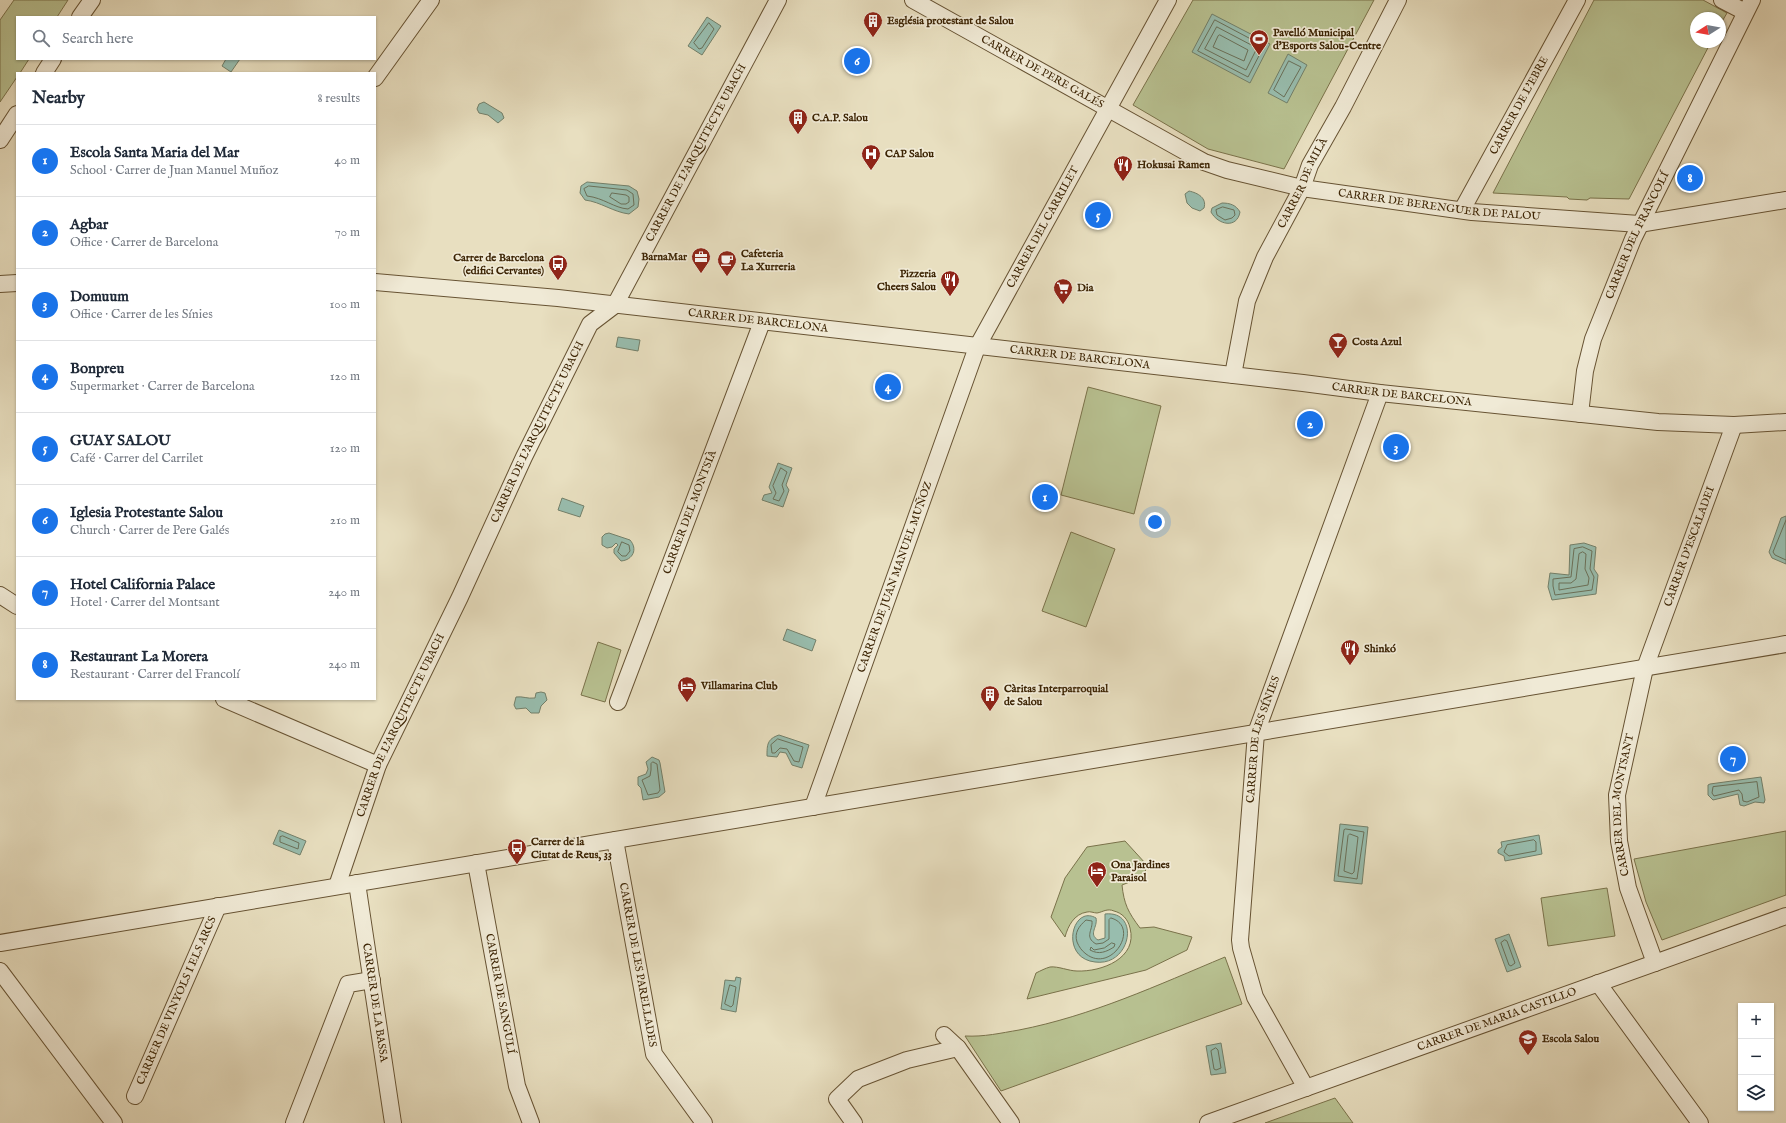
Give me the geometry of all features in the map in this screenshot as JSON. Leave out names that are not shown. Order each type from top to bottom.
[{"type":"street","points":[[81,16],[92,0]]},
{"type":"street","points":[[376,77],[430,0]]},
{"type":"street","name":"CARRER DE L'ARQUITECTE UBACH","points":[[337,886],[378,765],[460,596],[524,457],[590,324],[615,305],[778,0]]},
{"type":"street","name":"CARRER DE PERE GALÉS","points":[[913,0],[1108,108]]},
{"type":"street","name":"CARRER DEL CARRILET","points":[[977,347],[1168,0]]},
{"type":"street","name":"CARRER DE MILÀ","points":[[1234,375],[1247,301],[1265,257],[1302,188],[1310,165],[1343,107],[1398,0]]},
{"type":"street","name":"CARRER DE L'EBRE","points":[[1462,210],[1576,0]]},
{"type":"street","points":[[1722,0],[1748,6]]},
{"type":"street","name":"CARRER DEL FRANCOLÍ","points":[[1580,414],[1585,371],[1593,339],[1639,224],[1748,6]]},
{"type":"street","points":[[45,72],[52,60]]},
{"type":"street","name":"CARRER DE BERENGUER DE PALOU","points":[[1108,108],[1204,162],[1242,174],[1302,188],[1462,210],[1639,224],[1786,200]]},
{"type":"street","points":[[0,140],[16,116]]},
{"type":"street","name":"CARRER DE BARCELONA","points":[[376,282],[615,305],[1380,393],[1658,422],[1734,425],[1786,422]]},
{"type":"street","points":[[0,284],[16,283]]},
{"type":"street","name":"CARRER DEL MONTSIÀ","points":[[618,702],[762,322]]},
{"type":"street","name":"CARRER DE JUAN MANUEL MUÑOZ","points":[[813,807],[977,347]]},
{"type":"street","name":"CARRER DE LES SÍNIES","points":[[1306,1088],[1255,997],[1241,948],[1240,940],[1256,733],[1380,393]]},
{"type":"street","name":"CARRER D'ESCALADEI","points":[[1645,668],[1734,425]]},
{"type":"street","points":[[0,595],[16,605]]},
{"type":"street","points":[[0,943],[1786,644]]},
{"type":"street","name":"CARRER DEL MONTSANT","points":[[1645,668],[1617,795],[1619,842],[1628,888],[1655,963]]},
{"type":"street","points":[[226,700],[378,765]]},
{"type":"street","name":"CARRER DE LES PARELLADES","points":[[615,840],[654,1054],[704,1123]]},
{"type":"street","name":"CARRER DE SANGULÍ","points":[[476,863],[517,1086],[531,1123]]},
{"type":"street","name":"CARRER DE LA BASSA","points":[[357,883],[393,1123]]},
{"type":"street","name":"CARRER DE VINYOLS I ELS ARCS","points":[[135,1096],[218,906]]},
{"type":"street","name":"CARRER DE MARIA CASTILLO","points":[[1208,1123],[1786,916]]},
{"type":"street","points":[[0,971],[114,1123]]},
{"type":"street","points":[[294,1123],[348,984],[372,980]]},
{"type":"street","points":[[1598,983],[1700,1123]]},
{"type":"street","points":[[944,1035],[958,1048],[1011,1123]]},
{"type":"street","points":[[854,1123],[837,1100],[858,1079],[907,1060],[958,1048]]},
{"type":"shaded area","points":[[14,0],[68,0],[58,16],[16,16],[16,60],[28,60],[21,72],[16,72],[16,78],[0,102],[0,20]]},
{"type":"shaded area","points":[[1193,0],[1374,0],[1284,169],[1208,149],[1133,105]]},
{"type":"shaded area","points":[[1594,0],[1703,0],[1725,12],[1690,12],[1690,48],[1708,48],[1629,199],[1590,198],[1587,200],[1569,199],[1567,197],[1493,193]]},
{"type":"shaded area","points":[[1088,387],[1161,406],[1134,514],[1061,495]]},
{"type":"shaded area","points":[[1071,532],[1115,549],[1086,627],[1042,611]]},
{"type":"shaded area","points":[[598,642],[621,650],[605,702],[581,695]]},
{"type":"shaded area","points":[[1786,831],[1786,895],[1662,940],[1646,902],[1634,859]]},
{"type":"shaded area","points":[[1125,841],[1146,864],[1145,876],[1122,885],[1125,903],[1132,917],[1140,928],[1154,927],[1192,937],[1187,950],[1146,970],[1027,999],[1036,973],[1050,967],[1077,971],[1097,969],[1116,961],[1129,948],[1131,939],[1128,922],[1122,915],[1112,910],[1105,910],[1097,913],[1082,913],[1078,915],[1072,921],[1065,937],[1051,917],[1065,878],[1087,847]]},
{"type":"shaded area","points":[[1607,888],[1615,936],[1548,946],[1541,898]]},
{"type":"shaded area","points":[[1225,957],[1242,1004],[1001,1091],[965,1036],[986,1035],[1019,1030],[1072,1017],[1124,999]]},
{"type":"shaded area","points":[[1335,1098],[1353,1123],[1265,1123]]},
{"type":"water","points":[[1212,14],[1270,44],[1250,83],[1192,52]]},
{"type":"water","points":[[707,17],[721,26],[702,55],[688,46]]},
{"type":"water","points":[[1288,54],[1307,65],[1287,103],[1268,93]]},
{"type":"water","points":[[225,60],[239,60],[231,72],[222,66]]},
{"type":"water","points":[[484,102],[502,113],[504,118],[498,123],[488,115],[479,113],[477,109],[479,104]]},
{"type":"water","points":[[587,182],[629,186],[637,191],[639,199],[638,207],[629,214],[585,200],[580,193],[581,186]]},
{"type":"water","points":[[1189,191],[1196,193],[1203,199],[1205,204],[1204,208],[1200,211],[1192,208],[1187,203],[1185,194]]},
{"type":"water","points":[[1222,203],[1232,205],[1240,212],[1235,221],[1231,223],[1222,222],[1218,220],[1211,212],[1212,208]]},
{"type":"water","points":[[618,337],[640,340],[638,351],[616,347]]},
{"type":"water","points":[[778,463],[792,468],[786,485],[789,490],[783,507],[762,500],[764,495],[772,493],[769,487]]},
{"type":"water","points":[[562,498],[584,506],[580,517],[558,510]]},
{"type":"water","points":[[1786,516],[1786,564],[1772,558],[1769,552],[1781,518]]},
{"type":"water","points":[[609,533],[630,540],[634,550],[629,559],[621,561],[614,553],[614,549],[618,545],[616,543],[612,547],[607,548],[602,545],[602,537]]},
{"type":"water","points":[[1584,543],[1596,547],[1594,569],[1598,575],[1596,594],[1552,600],[1548,587],[1550,573],[1569,575],[1570,545]]},
{"type":"water","points":[[787,629],[816,640],[812,651],[783,640]]},
{"type":"water","points":[[536,693],[545,693],[547,700],[541,706],[539,713],[531,713],[526,708],[516,709],[514,705],[516,697],[535,698]]},
{"type":"water","points":[[779,735],[809,745],[802,768],[792,765],[786,753],[780,752],[777,757],[767,756],[768,743],[772,738]]},
{"type":"water","points":[[652,757],[659,760],[665,792],[659,797],[643,800],[641,788],[638,785],[638,777],[646,774],[648,769],[646,762]]},
{"type":"water","points":[[1761,777],[1765,800],[1764,803],[1755,802],[1744,806],[1740,805],[1738,794],[1713,800],[1708,795],[1708,785],[1710,784]]},
{"type":"water","points":[[1340,824],[1368,827],[1362,884],[1334,881]]},
{"type":"water","points":[[279,830],[306,841],[300,855],[273,844]]},
{"type":"water","points":[[1539,835],[1542,854],[1505,861],[1504,856],[1498,853],[1498,850],[1502,847],[1501,842]]},
{"type":"water","points":[[1105,914],[1116,915],[1124,921],[1127,929],[1127,938],[1123,948],[1117,956],[1107,961],[1095,962],[1084,958],[1077,951],[1073,943],[1073,933],[1081,918],[1088,916],[1096,918],[1094,933],[1095,938],[1098,940],[1105,938]]},
{"type":"water","points":[[1509,934],[1521,967],[1507,972],[1495,939]]},
{"type":"water","points":[[736,977],[741,978],[736,1012],[721,1009],[725,980],[735,981]]},
{"type":"water","points":[[1221,1043],[1226,1073],[1211,1075],[1206,1046]]},
{"type":"place","name":"Església protestant de Salou","points":[[873,38]]},
{"type":"place","name":"Pavelló Municipal d'Esports Salou-Centre","points":[[1259,56]]},
{"type":"place","name":"Iglesia Protestante Salou","points":[[857,61]]},
{"type":"place","name":"C.A.P. Salou","points":[[798,135]]},
{"type":"place","name":"CAP Salou","points":[[871,171]]},
{"type":"place","name":"Restaurant La Morera","points":[[1690,178]]},
{"type":"place","name":"Hokusai Ramen","points":[[1123,182]]},
{"type":"place","name":"GUAY SALOU","points":[[1098,215]]},
{"type":"place","name":"BarnaMar","points":[[701,274]]},
{"type":"place","name":"Cafeteria La Xurreria","points":[[727,277]]},
{"type":"place","name":"Carrer de Barcelona (edifici Cervantes)","points":[[558,281]]},
{"type":"place","name":"Pizzeria Cheers Salou","points":[[950,297]]},
{"type":"place","name":"Dia","points":[[1063,305]]},
{"type":"place","name":"Costa Azul","points":[[1338,359]]},
{"type":"place","name":"Bonpreu","points":[[888,387]]},
{"type":"place","name":"Agbar","points":[[1310,424]]},
{"type":"place","name":"Domuum","points":[[1396,447]]},
{"type":"place","name":"Escola Santa Maria del Mar","points":[[1045,497]]},
{"type":"place","name":"Shinkó","points":[[1350,666]]},
{"type":"place","name":"Villamarina Club","points":[[687,703]]},
{"type":"place","name":"Càritas Interparroquial de Salou","points":[[990,712]]},
{"type":"place","name":"Hotel California Palace","points":[[1733,759]]},
{"type":"place","name":"Carrer de la Ciutat de Reus, 33","points":[[517,865]]},
{"type":"place","name":"Ona Jardines Paraisol","points":[[1097,888]]},
{"type":"place","name":"Escola Salou","points":[[1528,1056]]}]
